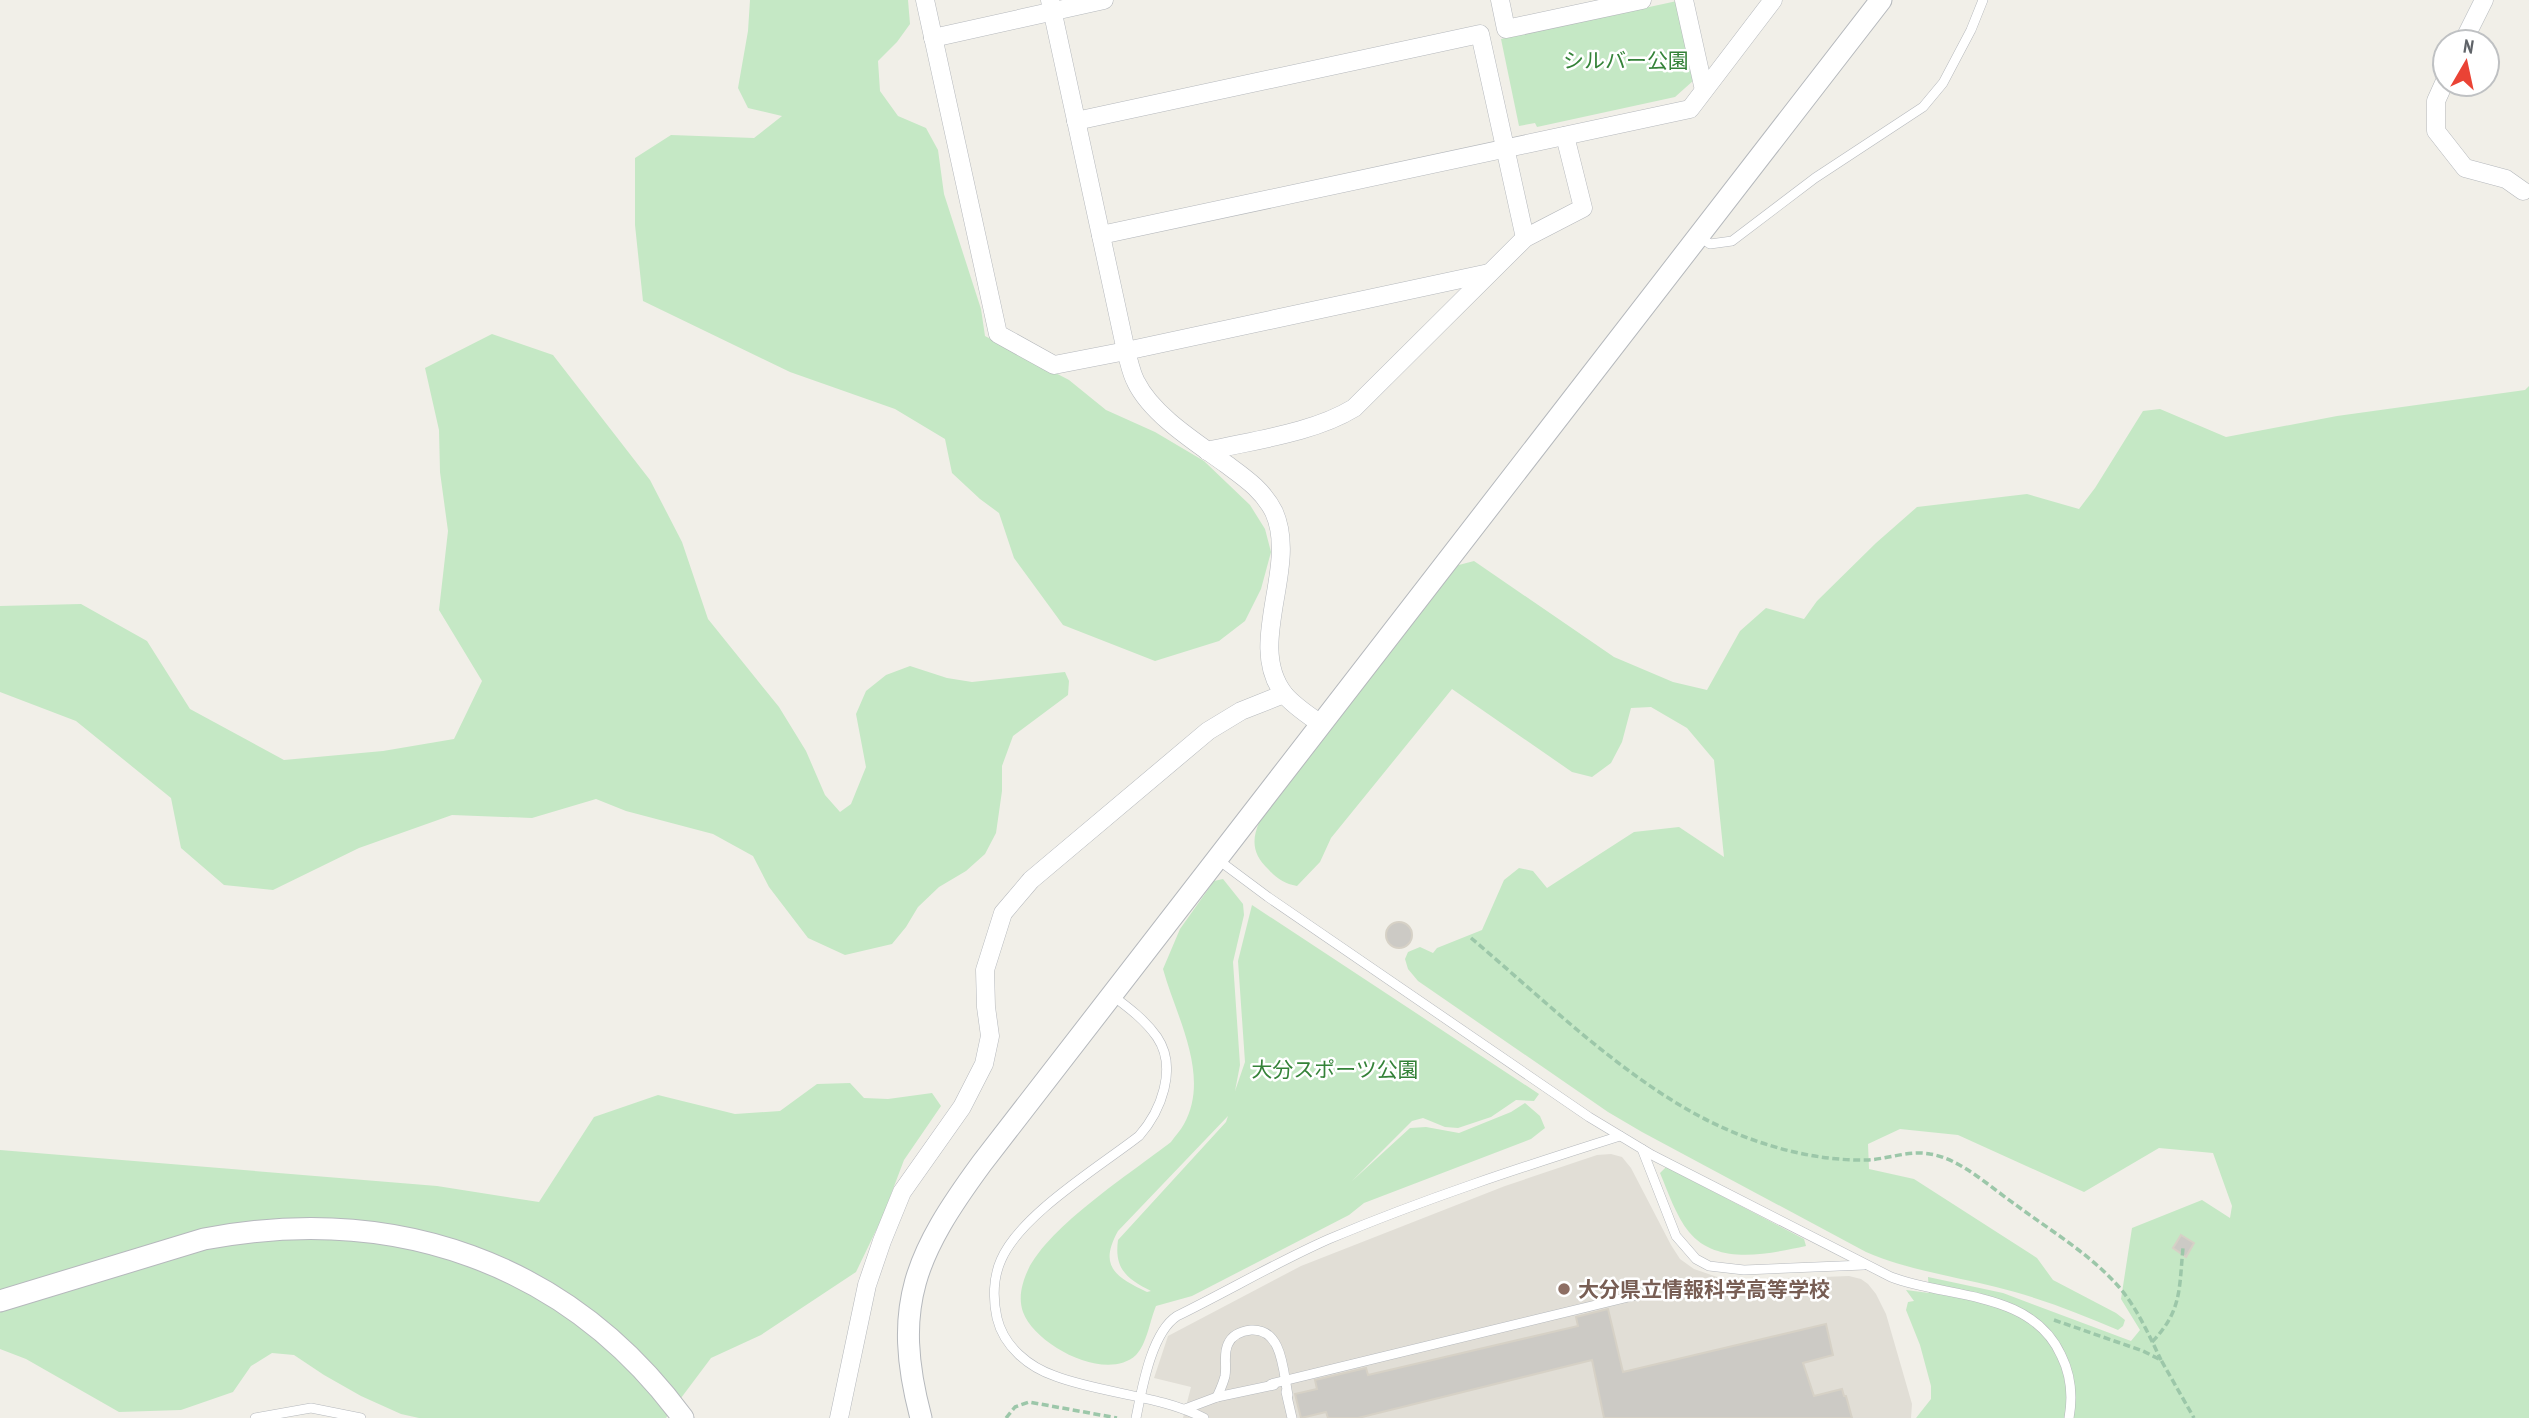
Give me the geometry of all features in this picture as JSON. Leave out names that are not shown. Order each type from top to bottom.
[{"type":"street","points":[[925,0],[998,334],[1054,365],[1489,273]]},
{"type":"street","points":[[933,37],[1051,6],[1104,0]]},
{"type":"street","points":[[1500,0],[1506,29],[1642,0]]},
{"type":"street","points":[[1684,0],[1704,90]]},
{"type":"street","points":[[1101,235],[1690,109],[1773,0]]},
{"type":"street","points":[[921,1418],[911,1374],[908,1333],[912,1291],[924,1253],[971,1178],[1881,0]]},
{"type":"street","points":[[2470,28],[2484,0]]},
{"type":"street","points":[[1051,6],[1135,382],[1147,399],[1184,434],[1256,486],[1267,499],[1275,515],[1281,538],[1270,657],[1284,694],[1321,724]]},
{"type":"street","points":[[1076,121],[1480,34],[1525,238]]},
{"type":"street","points":[[2437,98],[2436,131],[2465,169],[2506,179],[2523,191]]},
{"type":"street","points":[[1207,451],[1315,426],[1340,417],[1354,408],[1525,238],[1583,208],[1565,136]]},
{"type":"street","points":[[839,1418],[867,1285],[902,1192],[962,1107],[984,1064],[990,1036],[985,970],[1003,913],[1031,880],[1208,732],[1241,712],[1284,694]]},
{"type":"street","points":[[0,1301],[204,1239],[238,1233],[311,1227],[397,1235],[446,1246],[481,1260],[578,1313],[636,1362],[683,1418]]},
{"type":"lane","points":[[1699,236],[1710,244],[1722,244],[1738,238],[1815,178],[1923,107],[1943,83],[1971,30],[1983,0]]},
{"type":"lane","points":[[1217,859],[1568,1103],[1641,1148],[1866,1265],[1911,1284],[1999,1302],[2024,1313],[2046,1331],[2066,1364],[2071,1397],[2069,1418]]},
{"type":"lane","points":[[1112,995],[1145,1022],[1162,1046],[1166,1075],[1161,1101],[1148,1126],[1139,1136],[1062,1194],[1016,1236],[1000,1262],[995,1280],[1000,1330],[1030,1364],[1058,1377],[1185,1409],[1204,1418]]},
{"type":"lane","points":[[1136,1418],[1157,1342],[1165,1326],[1177,1316],[1309,1249],[1377,1220],[1446,1192],[1620,1136]]},
{"type":"lane","points":[[1641,1148],[1676,1236],[1696,1259],[1709,1266],[1727,1269],[1866,1265]]},
{"type":"lane","points":[[1185,1409],[1217,1397],[1641,1294]]},
{"type":"lane","points":[[1217,1397],[1224,1378],[1228,1343],[1234,1336],[1250,1330],[1267,1334],[1274,1340],[1280,1352],[1292,1418]]},
{"type":"lane","points":[[1271,1384],[1282,1388],[1288,1395]]},
{"type":"lane","points":[[255,1418],[311,1408],[360,1418]]},
{"type":"path","points":[[1471,938],[1631,1073],[1664,1096],[1720,1126],[1814,1157],[1875,1159],[1923,1153],[1935,1154],[1958,1165],[2098,1266],[2129,1299],[2194,1418]]},
{"type":"path","points":[[2152,1342],[2169,1323],[2175,1311],[2183,1248]]},
{"type":"path","points":[[2048,1318],[2143,1351],[2161,1360]]},
{"type":"path","points":[[1006,1418],[1015,1407],[1029,1402],[1117,1418]]},
{"type":"shaded area","name":"大分県立情報科学高等学校","points":[[1611,1154],[1622,1157],[1631,1168],[1671,1245],[1680,1259],[1694,1269],[1723,1279],[1849,1276],[1868,1284],[1886,1314],[1912,1404],[1911,1418],[1183,1418],[1191,1387],[1154,1378],[1168,1336],[1301,1266],[1505,1186],[1597,1155]]},
{"type":"green space","points":[[750,0],[908,0],[910,24],[878,61],[880,91],[898,116],[926,128],[938,150],[944,194],[981,309],[985,336],[1069,380],[1106,410],[1155,432],[1204,461],[1250,505],[1265,529],[1271,552],[1261,589],[1245,621],[1219,641],[1155,661],[1063,625],[1014,558],[999,513],[952,473],[945,439],[895,409],[790,372],[643,301],[635,225],[635,158],[671,135],[754,138],[782,116],[748,108],[738,88],[748,31]]},
{"type":"green space","name":"シルバー公園","points":[[1677,1],[1694,80],[1675,97],[1537,127],[1535,123],[1519,126],[1501,39]]},
{"type":"green space","points":[[492,334],[553,355],[650,480],[682,542],[708,619],[779,707],[806,751],[825,795],[840,812],[851,804],[866,767],[856,714],[866,691],[886,675],[910,666],[947,678],[972,682],[1065,672],[1069,681],[1068,695],[1013,736],[1002,766],[1002,791],[996,833],[985,854],[966,871],[939,887],[918,907],[892,944],[845,955],[808,938],[769,887],[753,856],[713,834],[626,811],[596,799],[532,818],[452,815],[359,848],[273,890],[224,885],[181,848],[171,798],[76,721],[0,692],[0,606],[81,604],[147,641],[190,709],[284,760],[383,751],[454,739],[482,681],[439,610],[448,531],[440,472],[439,430],[425,368]]},
{"type":"green space","points":[[2529,386],[2529,1418],[1916,1418],[1931,1399],[1931,1386],[1920,1345],[1906,1310],[1908,1302],[1914,1301],[1906,1290],[1929,1293],[1928,1277],[2003,1293],[2131,1341],[2140,1330],[2121,1299],[2132,1228],[2202,1200],[2230,1218],[2232,1206],[2213,1153],[2159,1148],[2084,1192],[1958,1135],[1900,1129],[1868,1144],[1869,1169],[1914,1179],[2037,1258],[2053,1280],[2125,1320],[2118,1330],[2027,1296],[1914,1268],[1866,1252],[1608,1112],[1418,981],[1408,969],[1405,959],[1408,952],[1420,947],[1433,953],[1437,948],[1482,930],[1504,880],[1519,868],[1533,871],[1547,888],[1634,832],[1679,827],[1724,857],[1714,760],[1687,728],[1651,707],[1631,708],[1622,742],[1611,763],[1592,777],[1572,772],[1452,689],[1331,838],[1320,862],[1297,886],[1275,876],[1257,853],[1257,828],[1270,801],[1455,566],[1474,561],[1614,657],[1673,682],[1707,690],[1740,631],[1766,608],[1804,619],[1817,601],[1917,507],[2027,494],[2079,509],[2143,411],[2160,409],[2226,437],[2337,416],[2525,390]]},
{"type":"green space","name":"大分スポーツ公園","points":[[1223,879],[1243,904],[1244,915],[1233,962],[1240,1065],[1235,1091],[1245,1062],[1238,961],[1252,905],[1539,1094],[1534,1101],[1516,1100],[1491,1117],[1458,1128],[1445,1127],[1423,1118],[1412,1121],[1352,1181],[1410,1128],[1426,1127],[1459,1133],[1511,1112],[1525,1103],[1540,1116],[1545,1128],[1531,1139],[1364,1203],[1349,1215],[1192,1296],[1156,1306],[1146,1338],[1136,1355],[1123,1363],[1107,1365],[1090,1362],[1056,1347],[1030,1324],[1023,1312],[1022,1285],[1039,1253],[1072,1218],[1171,1142],[1184,1124],[1194,1086],[1193,1066],[1163,969],[1180,929],[1214,881]],"holes":[[[1228,1116],[1226,1122],[1118,1240],[1120,1266],[1135,1282],[1151,1291],[1147,1292],[1119,1276],[1110,1262],[1112,1243],[1118,1231]]]},
{"type":"green space","points":[[850,1083],[864,1098],[888,1099],[932,1093],[941,1106],[904,1160],[882,1218],[856,1272],[761,1335],[711,1358],[666,1418],[419,1418],[401,1414],[361,1396],[294,1355],[272,1353],[251,1366],[233,1392],[181,1410],[119,1412],[26,1359],[0,1349],[0,1150],[437,1186],[539,1202],[594,1117],[658,1095],[735,1114],[780,1111],[817,1084]]},
{"type":"green space","points":[[1666,1167],[1804,1239],[1806,1246],[1744,1255],[1714,1250],[1701,1243],[1684,1226],[1673,1204],[1660,1173]]},
{"type":"building","points":[[1399,922],[1409,925],[1412,935],[1409,945],[1399,948],[1389,945],[1386,935],[1389,925]]},
{"type":"building","points":[[2181,1235],[2194,1243],[2186,1257],[2173,1248]]},
{"type":"building","points":[[1608,1309],[1623,1372],[1826,1324],[1833,1355],[1803,1363],[1814,1396],[1842,1389],[1852,1418],[1604,1418],[1592,1360],[1358,1418],[1328,1418],[1326,1412],[1301,1418],[1295,1394],[1317,1389],[1315,1380],[1366,1368],[1368,1375],[1578,1326],[1576,1317]]},
{"type":"place","name":"大分県立情報科学高等学校","points":[[1564,1289]]}]
